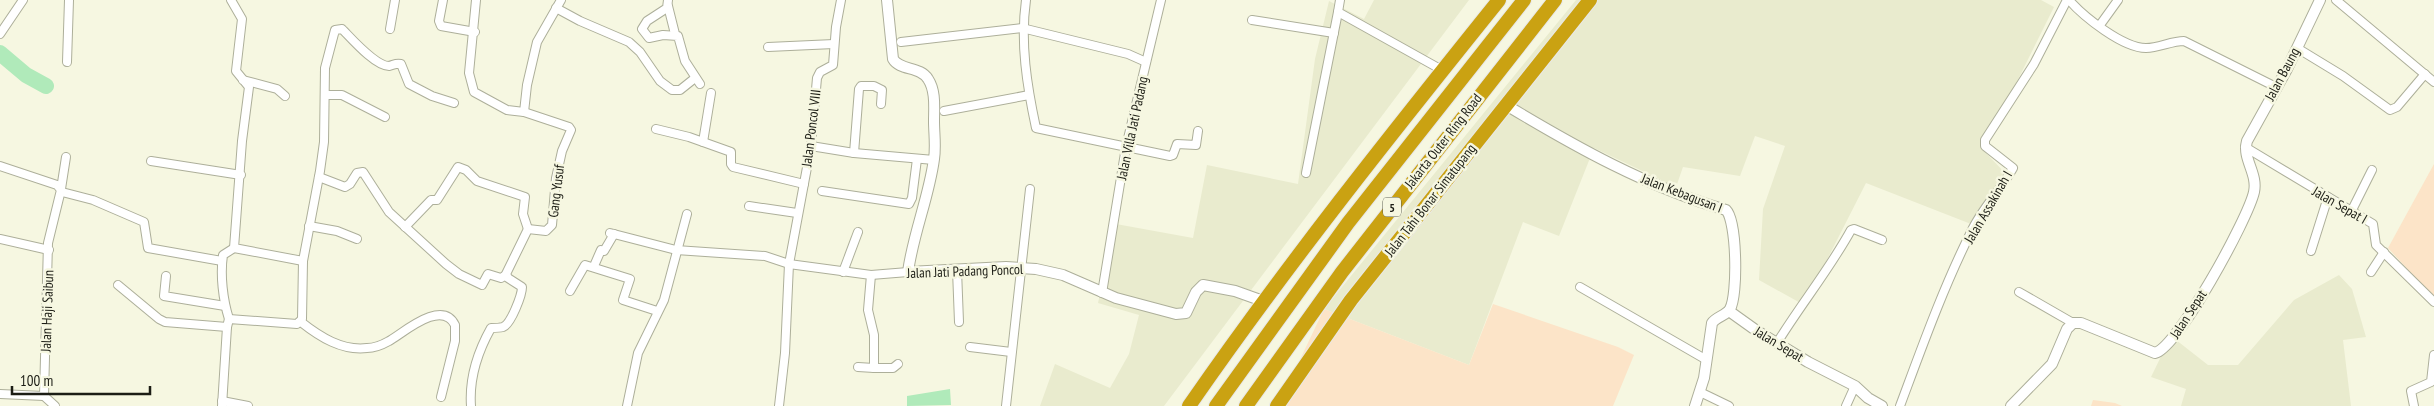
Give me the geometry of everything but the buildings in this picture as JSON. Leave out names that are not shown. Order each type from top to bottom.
[{"type":"highway","points":[[1188,406],[1263,301],[1498,0]]},
{"type":"highway","name":"Jakarta Outer Ring Road","points":[[1216,406],[1354,215],[1524,0]]},
{"type":"highway","name":"Jakarta Outer Ring Road","points":[[1246,406],[1342,272],[1555,0]]},
{"type":"highway","name":"Jalan Tahi Bonar Simatupang","points":[[1277,406],[1351,300],[1590,0]]},
{"type":"street","points":[[0,34],[23,0]]},
{"type":"street","points":[[67,62],[69,0]]},
{"type":"street","points":[[231,0],[242,19],[236,71],[249,87],[242,141],[241,175],[234,248]]},
{"type":"street","points":[[390,29],[395,0]]},
{"type":"street","points":[[443,0],[439,21],[441,26],[475,32]]},
{"type":"street","points":[[476,0],[475,32],[469,73],[474,92],[500,107],[524,112],[527,85],[541,32],[562,0]]},
{"type":"street","name":"Jalan Poncol VIII","points":[[779,406],[785,353],[789,264],[811,146],[818,76],[833,65],[834,44],[841,0]]},
{"type":"street","points":[[887,0],[892,55],[898,64],[918,70],[930,81],[934,107],[934,160],[915,231],[908,272]]},
{"type":"street","points":[[1026,0],[1022,28],[1029,95],[1036,128],[1171,156],[1177,144],[1196,145],[1198,131]]},
{"type":"street","points":[[1146,62],[1161,0]]},
{"type":"street","points":[[1306,173],[1317,108],[1340,0]]},
{"type":"street","points":[[2068,0],[2083,15],[2138,47],[2154,48],[2173,41],[2184,41],[2194,44],[2276,87]]},
{"type":"street","name":"Jalan Assakinah I","points":[[1900,406],[1934,314],[1971,232],[2013,168],[1985,146],[1985,140],[2034,64],[2068,0]]},
{"type":"street","points":[[2100,26],[2118,0]]},
{"type":"street","name":"Jalan Baung","points":[[2245,147],[2254,125],[2297,48],[2320,0]]},
{"type":"street","points":[[2336,0],[2434,82]]},
{"type":"street","points":[[556,8],[580,21],[629,42],[640,52],[660,81],[672,90],[685,88],[698,81],[684,61],[668,3],[647,21],[642,28],[649,38],[675,34]]},
{"type":"street","points":[[1338,12],[1442,70]]},
{"type":"street","points":[[1252,20],[1334,33]]},
{"type":"street","points":[[301,322],[303,261],[320,174],[324,142],[327,58],[336,29],[339,28],[357,47],[375,59],[389,66],[401,64],[408,82],[415,88],[454,103]]},
{"type":"street","points":[[901,42],[1022,28]]},
{"type":"street","name":"Jalan Villa Jati Padang","points":[[1022,28],[1128,54],[1146,62],[1126,147],[1102,293]]},
{"type":"street","points":[[768,47],[834,44]]},
{"type":"street","points":[[2297,48],[2343,76],[2390,110],[2397,107],[2425,74]]},
{"type":"street","points":[[243,80],[277,89],[286,96]]},
{"type":"street","points":[[854,153],[859,89],[862,86],[878,87],[882,90],[880,104]]},
{"type":"street","points":[[703,142],[711,93]]},
{"type":"street","points":[[325,95],[342,95],[385,117]]},
{"type":"street","points":[[944,111],[1029,95]]},
{"type":"street","name":"Jalan Kebagusan I","points":[[1506,105],[1595,156],[1654,184],[1728,212],[1732,226],[1735,283],[1729,311]]},
{"type":"street","name":"Gang Yusuf","points":[[524,112],[569,127],[571,132],[562,151],[558,169],[552,225],[546,231],[528,229]]},
{"type":"street","points":[[656,129],[731,152],[733,167],[804,184]]},
{"type":"street","points":[[811,146],[854,153],[934,160]]},
{"type":"street","name":"Jalan Sepat I","points":[[2245,147],[2374,224],[2375,244],[2434,302]]},
{"type":"street","name":"Jalan Sepat","points":[[2073,323],[2081,324],[2154,353],[2171,341],[2229,248],[2248,209],[2255,184],[2245,147]]},
{"type":"street","name":"Jalan Haji Saibun","points":[[44,396],[48,239],[66,157]]},
{"type":"street","points":[[822,192],[909,204],[912,198],[917,158]]},
{"type":"street","points":[[152,161],[241,175]]},
{"type":"street","points":[[0,166],[93,200],[144,222],[148,248],[222,261]]},
{"type":"street","points":[[320,174],[345,188],[353,181],[357,173],[363,172],[389,212],[405,227],[446,264],[472,281],[482,285],[488,274],[501,278],[506,275],[528,229],[523,214],[525,198],[477,180],[466,170],[458,167],[438,200],[431,200],[405,227]]},
{"type":"street","points":[[2352,210],[2372,170]]},
{"type":"street","points":[[1006,406],[1030,189]]},
{"type":"street","points":[[2311,251],[2328,197]]},
{"type":"street","points":[[749,206],[797,213]]},
{"type":"street","points":[[627,406],[638,352],[664,300],[687,214]]},
{"type":"street","points":[[309,226],[335,230],[357,239]]},
{"type":"street","points":[[1777,343],[1797,310],[1811,294],[1836,257],[1851,230],[1854,229],[1882,240]]},
{"type":"street","points":[[843,272],[858,232]]},
{"type":"street","name":"Jalan Jati Padang Poncol","points":[[594,266],[600,250],[604,251],[612,233],[676,250],[765,256],[789,264],[871,275],[1021,268],[1064,275],[1102,293],[1176,314],[1186,313],[1196,292],[1203,284],[1235,291],[1263,301]]},
{"type":"street","points":[[0,239],[48,250]]},
{"type":"street","points":[[248,406],[222,403],[228,323],[225,306],[223,255],[234,248],[303,261]]},
{"type":"street","points":[[2371,272],[2386,254]]},
{"type":"street","points":[[570,291],[584,265],[594,266],[630,279],[623,300],[657,312]]},
{"type":"street","points":[[957,270],[959,322]]},
{"type":"street","points":[[471,406],[471,376],[490,328],[503,327],[508,323],[521,298],[522,287],[506,275]]},
{"type":"street","points":[[871,275],[868,310],[874,335],[874,368]]},
{"type":"street","points":[[166,276],[164,296],[225,306]]},
{"type":"street","points":[[118,285],[159,319],[173,323],[301,322],[327,340],[360,348],[383,344],[422,319],[437,316],[450,319],[455,325],[455,336],[440,397]]},
{"type":"street","points":[[1580,287],[1706,359]]},
{"type":"street","points":[[2011,406],[2052,364],[2067,328],[2073,323],[2019,292]]},
{"type":"street","points":[[1695,406],[1704,378],[1712,323],[1729,311]]},
{"type":"street","name":"Jalan Sepat","points":[[1729,311],[1777,343],[1855,386],[1868,398],[1882,406]]},
{"type":"street","points":[[209,321],[228,323]]},
{"type":"street","points":[[970,346],[1011,352]]},
{"type":"street","points":[[2414,406],[2412,390],[2428,385],[2431,382],[2434,355]]},
{"type":"street","points":[[858,367],[893,368],[898,364]]},
{"type":"street","points":[[1846,406],[1855,386]]},
{"type":"street","points":[[1700,392],[1729,406]]},
{"type":"street","points":[[0,394],[44,396],[55,406]]},
{"type":"shaded area","points":[[1374,0],[1469,0],[1164,406],[1040,406],[1055,364],[1110,388],[1129,354],[1139,315],[1098,303],[1116,224],[1193,238],[1207,165],[1298,184],[1315,59],[1329,1],[1364,19]]},
{"type":"shaded area","points":[[1576,0],[2041,0],[2054,7],[1983,150],[2008,176],[1971,224],[1866,183],[1804,305],[1759,280],[1763,209],[1785,146],[1755,136],[1740,176],[1683,167],[1676,187],[1594,148],[1559,236],[1523,222],[1469,365],[1324,309]]},
{"type":"shaded area","points":[[2434,164],[2434,298],[2388,248]]},
{"type":"shaded area","points":[[2339,275],[2352,289],[2366,337],[2343,340],[2351,406],[2181,406],[2186,389],[2151,377],[2171,336],[2208,365],[2238,365],[2294,300]]},
{"type":"shaded area","points":[[1493,304],[1618,347],[1634,355],[1613,406],[1278,406],[1324,309],[1469,365]]},
{"type":"shaded area","points":[[950,389],[951,405],[907,406],[907,396]]},
{"type":"shaded area","points":[[2093,400],[2115,403],[2122,406],[2091,406]]},
{"type":"waterway","points":[[0,53],[26,75],[46,86]]}]
